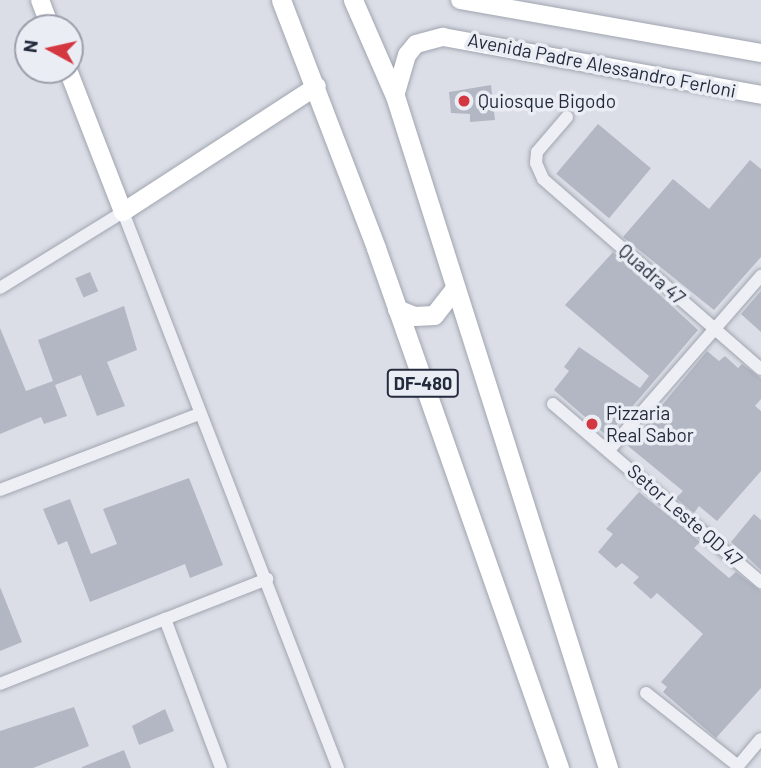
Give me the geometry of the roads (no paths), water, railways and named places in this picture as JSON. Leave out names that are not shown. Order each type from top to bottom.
[{"type":"main road","name":"DF-480","points":[[281,0],[317,86],[559,768]]},
{"type":"main road","name":"DF-480","points":[[353,0],[395,96],[608,768]]},
{"type":"main road","name":"Avenida Padre Alessandro Ferloni","points":[[460,0],[761,53]]},
{"type":"main road","name":"Avenida Padre Alessandro Ferloni","points":[[395,96],[407,55],[416,44],[443,37],[761,95]]},
{"type":"main road","points":[[73,84],[123,212],[317,86]]},
{"type":"main road","points":[[397,309],[414,316],[434,314],[454,289]]},
{"type":"street","name":"Quadra 47","points":[[567,117],[537,152],[536,163],[543,179],[761,369]]},
{"type":"street","points":[[0,288],[123,212],[338,768]]},
{"type":"street","name":"Setor Leste QD 47","points":[[610,449],[761,276]]},
{"type":"street","name":"Setor Leste QD 47","points":[[553,404],[610,449],[761,582]]},
{"type":"street","points":[[0,490],[200,414]]},
{"type":"street","points":[[0,684],[267,579]]},
{"type":"street","points":[[165,619],[221,768]]},
{"type":"street","points":[[646,693],[739,767],[761,739]]},
{"type":"place","name":"Quiosque Bigodo","points":[[464,101]]},
{"type":"place","name":"Pizzaria Real Sabor","points":[[592,424]]}]
